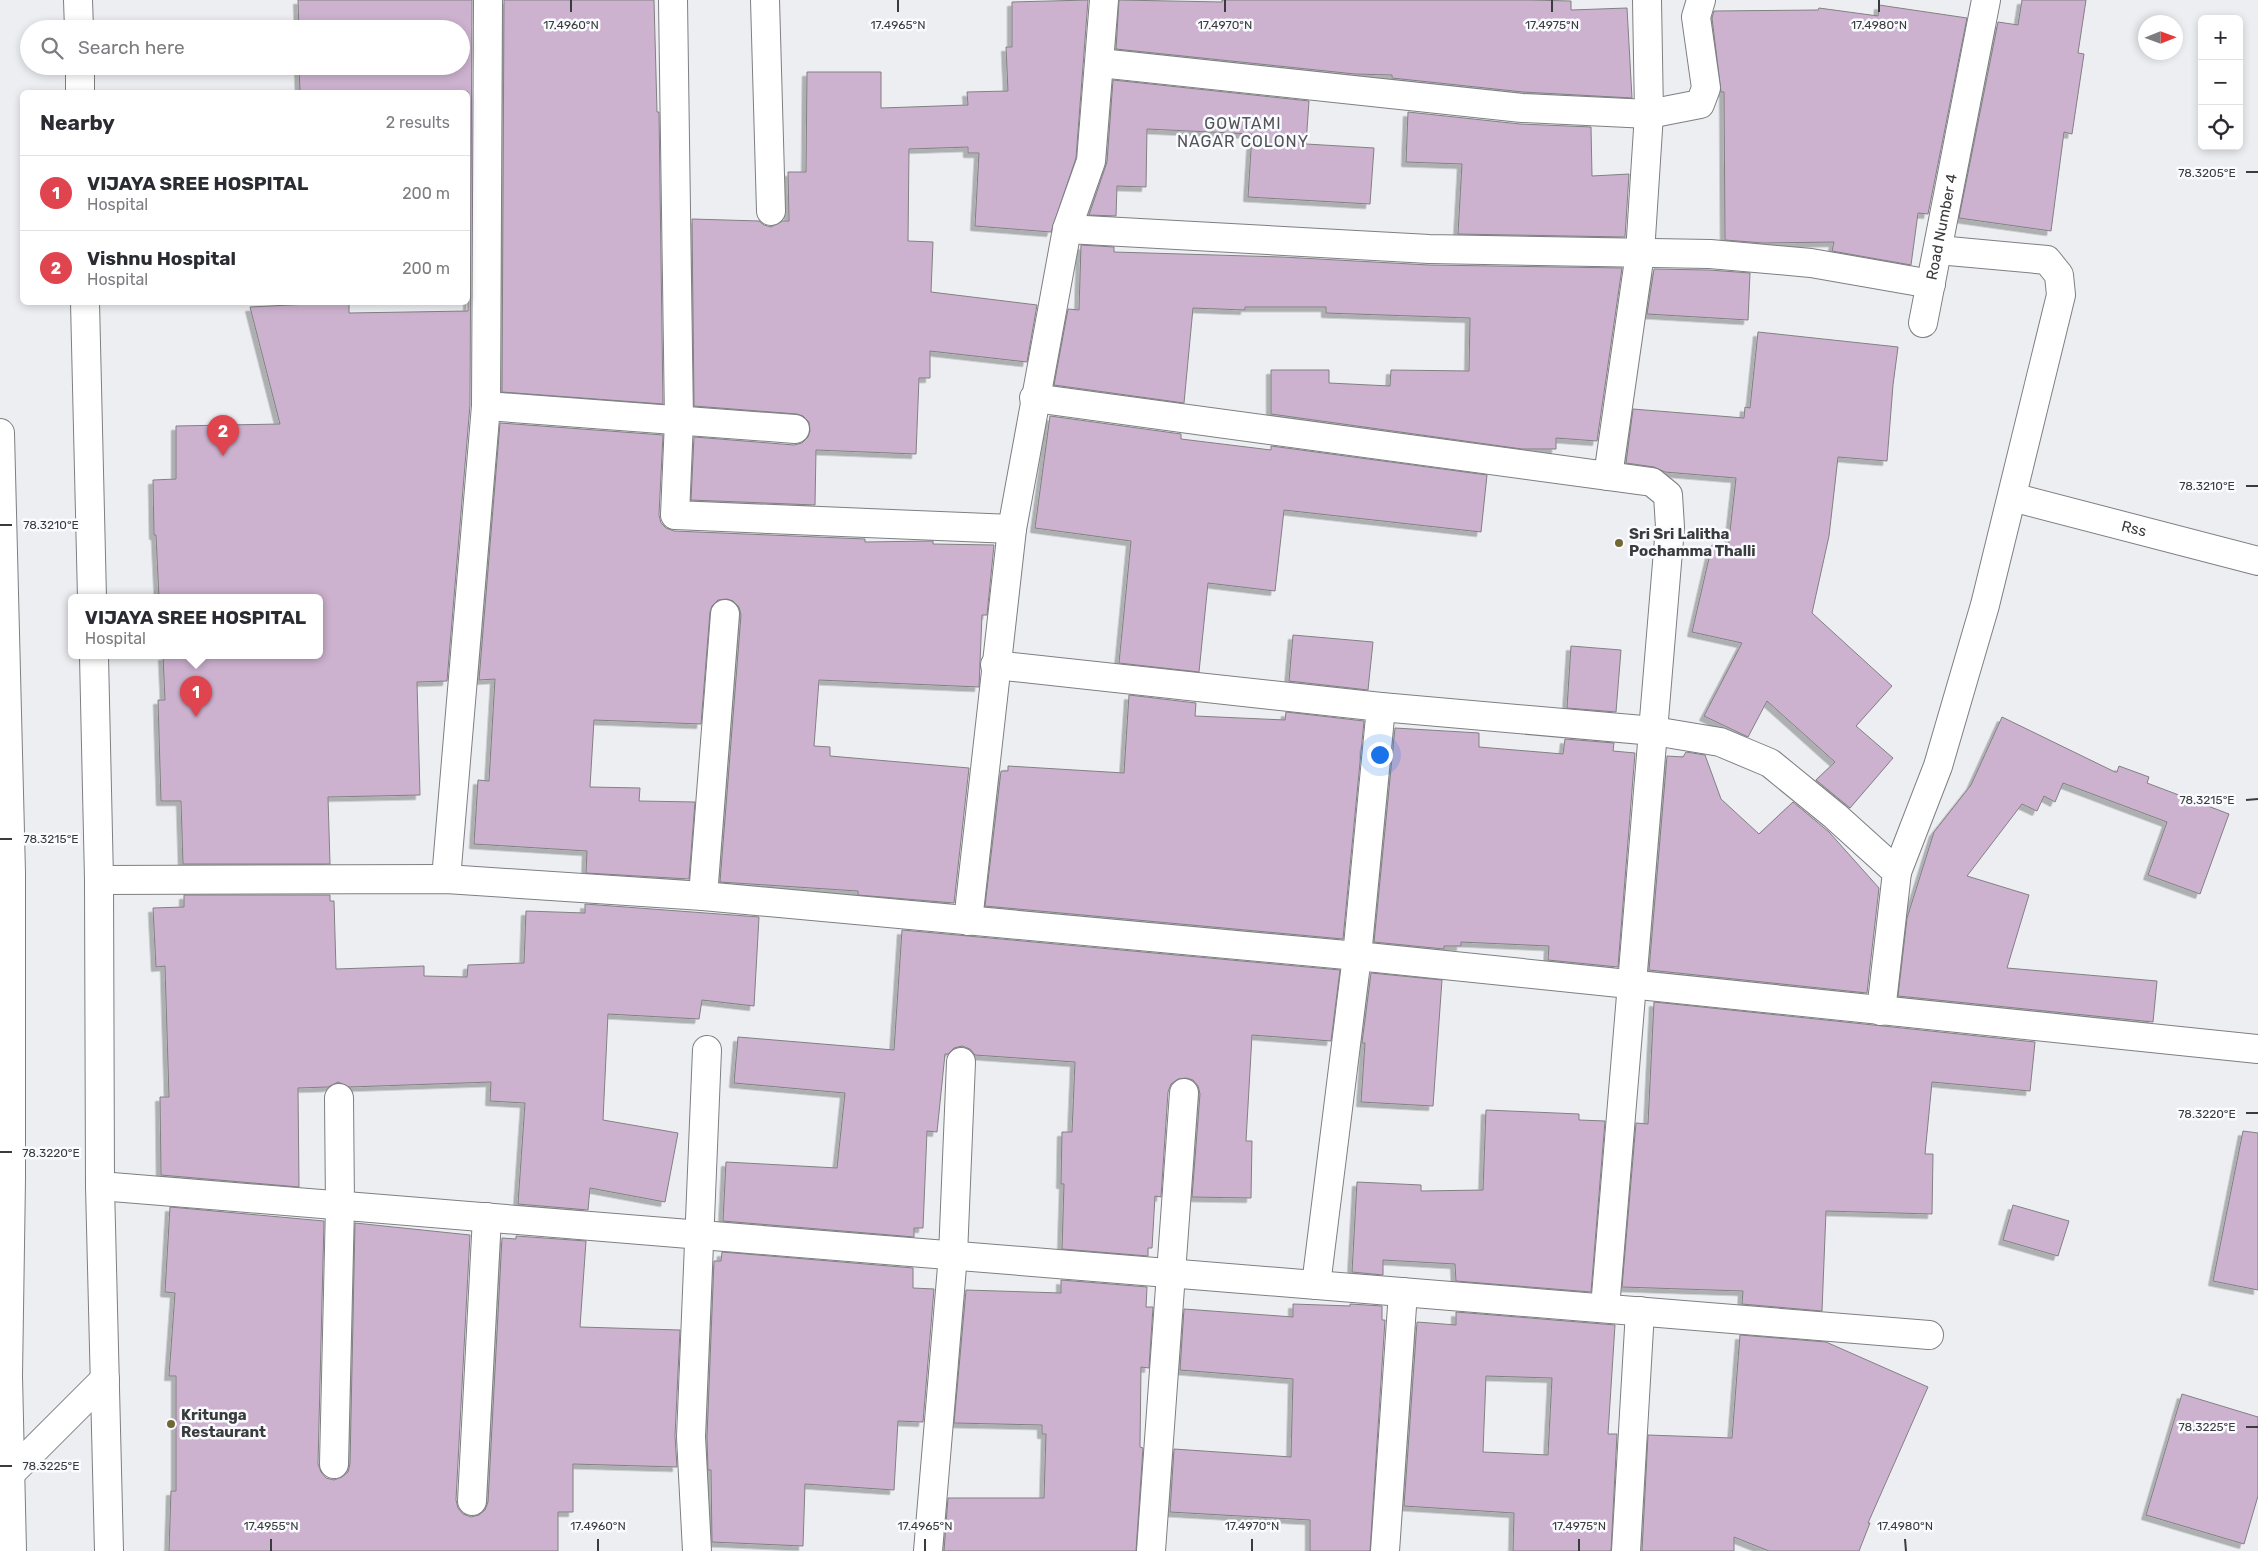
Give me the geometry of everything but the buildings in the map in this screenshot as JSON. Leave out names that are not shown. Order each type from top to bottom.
[{"type":"main road","points":[[78,0],[79,20]]},
{"type":"main road","points":[[446,879],[486,406],[488,0]]},
{"type":"main road","points":[[673,0],[679,421],[675,514],[1012,529]]},
{"type":"main road","points":[[765,0],[771,211]]},
{"type":"main road","points":[[968,921],[995,664],[1012,529],[1034,398],[1067,228],[1091,161],[1104,0]]},
{"type":"main road","points":[[1608,476],[1640,253],[1649,114],[1647,0]]},
{"type":"main road","points":[[1100,63],[1522,108],[1649,114],[1700,104],[1706,88],[1696,17],[1701,0]]},
{"type":"main road","name":"Road Number 4","points":[[1067,228],[1428,249],[1710,254],[1811,262],[1931,284],[1986,0]]},
{"type":"main road","points":[[80,75],[80,90]]},
{"type":"main road","points":[[1880,1010],[1897,872],[1938,766],[1985,605],[2061,295],[2059,274],[2047,260],[1938,250]]},
{"type":"main road","points":[[1924,323],[1931,284]]},
{"type":"main road","points":[[86,305],[92,594]]},
{"type":"main road","points":[[1034,398],[1652,482],[1668,495],[1670,527],[1605,1308]]},
{"type":"main road","points":[[486,406],[796,429]]},
{"type":"main road","points":[[0,433],[11,873],[12,1179],[8,1376],[12,1551]]},
{"type":"main road","name":"Rss","points":[[2012,497],[2258,561]]},
{"type":"main road","points":[[703,896],[725,614]]},
{"type":"main road","points":[[94,659],[99,880],[100,1186],[109,1551]]},
{"type":"main road","points":[[995,664],[1381,707],[1654,731],[1720,742],[1770,763],[1835,816],[1897,872]]},
{"type":"main road","points":[[1316,1285],[1357,956],[1381,707]]},
{"type":"main road","points":[[99,880],[446,879],[703,896],[1357,956],[2258,1049]]},
{"type":"main road","points":[[697,1551],[691,1437],[707,1050]]},
{"type":"main road","points":[[928,1551],[953,1255],[961,1062]]},
{"type":"main road","points":[[1151,1551],[1184,1093]]},
{"type":"main road","points":[[334,1464],[340,1206],[339,1098]]},
{"type":"main road","points":[[100,1186],[1929,1335]]},
{"type":"main road","points":[[472,1501],[487,1217]]},
{"type":"main road","points":[[1385,1551],[1403,1292]]},
{"type":"main road","points":[[1626,1551],[1640,1311]]},
{"type":"main road","points":[[10,1474],[105,1379]]},
{"type":"place","name":"Vishnu Hospital","points":[[223,456]]},
{"type":"place","name":"Sri Sri Lalitha Pochamma Thalli","points":[[1619,543]]},
{"type":"place","name":"VIJAYA SREE HOSPITAL","points":[[196,717]]},
{"type":"place","name":"Kritunga Restaurant","points":[[171,1424]]},
{"type":"district","name":"GOWTAMI NAGAR COLONY","points":[[1243,132]]}]
